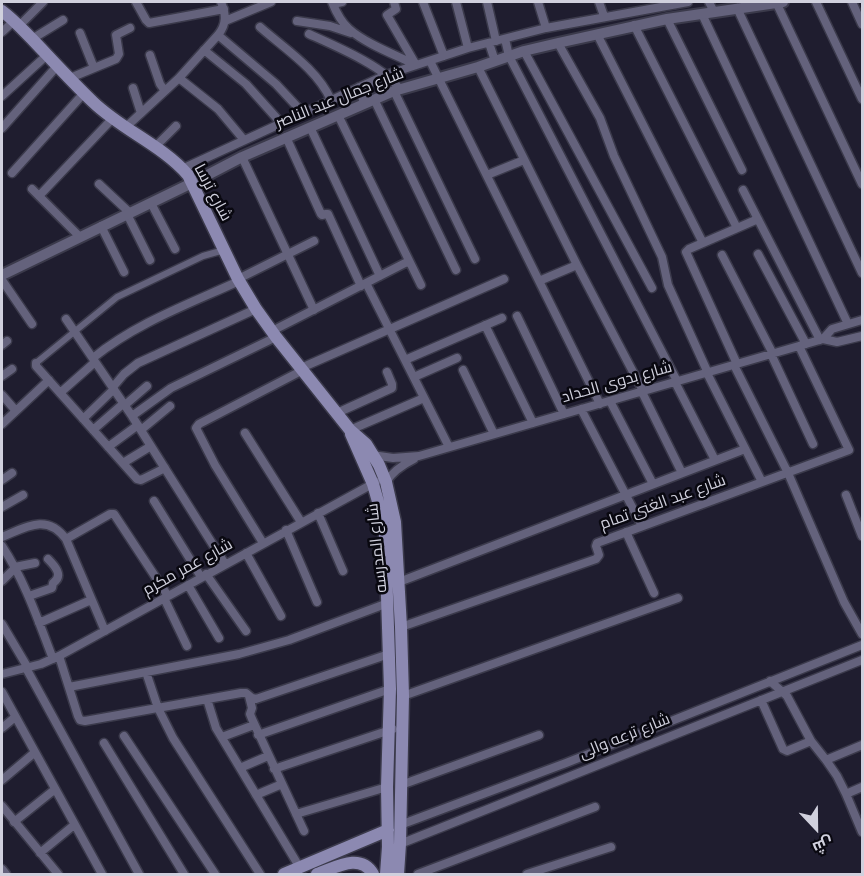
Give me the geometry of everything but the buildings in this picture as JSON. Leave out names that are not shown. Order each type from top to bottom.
[{"type":"main road","name":"شارع ترسا","points":[[2,11],[93,102],[182,169],[192,183],[224,251],[256,309],[350,430]]},
{"type":"main road","name":"شارع المدرسه","points":[[350,430],[366,444],[385,479],[395,522],[403,696],[398,874]]},
{"type":"main road","name":"شارع المدرسه","points":[[350,430],[373,484],[383,524],[390,689],[386,874]]},
{"type":"main road","points":[[284,874],[388,830]]},
{"type":"main road","points":[[317,874],[354,862],[362,864],[373,874]]},
{"type":"street","points":[[2,32],[44,2]]},
{"type":"street","points":[[126,127],[179,78],[218,35],[225,21],[223,5],[149,23],[136,2]]},
{"type":"street","points":[[225,21],[271,2]]},
{"type":"street","points":[[336,2],[339,17],[360,37]]},
{"type":"street","points":[[394,2],[396,9],[387,15],[416,65]]},
{"type":"street","points":[[423,2],[444,56]]},
{"type":"street","points":[[456,2],[468,48]]},
{"type":"street","points":[[487,2],[497,41],[495,61]]},
{"type":"street","points":[[538,2],[546,28]]},
{"type":"street","points":[[599,2],[604,16]]},
{"type":"street","name":"شارع جمال عبد الناصر","points":[[182,169],[386,75],[416,65],[468,48],[638,6],[688,2]]},
{"type":"street","points":[[778,2],[862,184]]},
{"type":"street","name":"شارع جمال عبد الناصر","points":[[2,273],[151,203],[242,157],[397,90],[524,51],[634,25],[702,14],[712,7],[737,8],[778,2]]},
{"type":"street","points":[[816,2],[862,99]]},
{"type":"street","points":[[852,2],[862,24]]},
{"type":"street","points":[[737,8],[862,273]]},
{"type":"street","points":[[702,14],[848,324]]},
{"type":"street","points":[[667,19],[742,170]]},
{"type":"street","points":[[32,39],[63,20]]},
{"type":"street","points":[[297,21],[330,26],[360,37],[416,65]]},
{"type":"street","points":[[634,25],[737,228]]},
{"type":"street","points":[[260,27],[313,72],[321,81],[331,100]]},
{"type":"street","points":[[70,78],[118,57],[116,35],[130,28]]},
{"type":"street","points":[[80,33],[94,68]]},
{"type":"street","points":[[309,34],[362,61],[396,83],[397,90],[475,259]]},
{"type":"street","points":[[597,34],[703,243]]},
{"type":"street","points":[[218,35],[276,84],[303,113]]},
{"type":"street","points":[[497,41],[509,56],[715,460]]},
{"type":"street","points":[[558,43],[600,118],[614,156],[662,257],[668,285],[707,373],[762,483]]},
{"type":"street","points":[[204,50],[246,84],[281,123]]},
{"type":"street","points":[[524,51],[652,288]]},
{"type":"street","points":[[2,96],[47,55]]},
{"type":"street","points":[[150,55],[160,84],[165,91]]},
{"type":"street","points":[[430,61],[600,404]]},
{"type":"street","points":[[2,128],[58,65]]},
{"type":"street","points":[[478,66],[682,473]]},
{"type":"street","points":[[179,78],[218,109],[244,140]]},
{"type":"street","points":[[359,87],[369,101],[456,270]]},
{"type":"street","points":[[133,88],[141,113]]},
{"type":"street","points":[[12,173],[84,93]]},
{"type":"street","points":[[338,114],[421,285]]},
{"type":"street","points":[[39,196],[113,118]]},
{"type":"street","points":[[155,147],[176,126]]},
{"type":"street","points":[[309,127],[380,276]]},
{"type":"street","points":[[286,138],[321,214],[328,214],[390,329],[449,447]]},
{"type":"street","points":[[242,157],[314,310]]},
{"type":"street","points":[[487,175],[524,159]]},
{"type":"street","points":[[99,184],[128,214],[150,260]]},
{"type":"street","points":[[32,189],[79,236]]},
{"type":"street","points":[[743,190],[821,340]]},
{"type":"street","points":[[151,203],[175,249]]},
{"type":"street","points":[[758,219],[687,250],[686,255],[788,473],[844,602],[862,634]]},
{"type":"street","points":[[101,226],[124,272]]},
{"type":"street","points":[[60,393],[109,344],[127,333],[239,280],[314,241]]},
{"type":"street","points":[[165,468],[139,480],[36,366],[36,363],[121,295],[203,256],[224,251]]},
{"type":"street","points":[[758,254],[802,345]]},
{"type":"street","points":[[722,255],[772,354],[813,444]]},
{"type":"street","points":[[132,416],[171,388],[409,261]]},
{"type":"street","points":[[539,281],[577,266]]},
{"type":"street","points":[[2,273],[33,324]]},
{"type":"street","points":[[263,543],[215,465],[196,426],[302,369],[504,279]]},
{"type":"street","points":[[84,420],[124,374],[138,363],[256,309]]},
{"type":"street","points":[[518,316],[564,414]]},
{"type":"street","points":[[405,360],[502,318]]},
{"type":"street","points":[[66,319],[132,416],[225,564]]},
{"type":"street","points":[[821,340],[832,329],[862,320]]},
{"type":"street","points":[[485,325],[532,423]]},
{"type":"street","points":[[821,340],[837,342],[862,336]]},
{"type":"street","name":"شارع بدوى الحداد","points":[[385,479],[398,467],[419,456],[821,340]]},
{"type":"street","name":"شارع عبد الغنى تمام","points":[[401,627],[596,559],[599,555],[597,543],[849,450],[802,345]]},
{"type":"street","points":[[414,377],[457,358]]},
{"type":"street","points":[[2,376],[12,369]]},
{"type":"street","points":[[463,370],[494,434]]},
{"type":"street","points":[[337,413],[392,388],[393,384],[387,372]]},
{"type":"street","points":[[2,424],[49,380]]},
{"type":"street","points":[[93,430],[147,386]]},
{"type":"street","points":[[2,396],[16,411]]},
{"type":"street","points":[[350,430],[424,398]]},
{"type":"street","points":[[610,401],[653,484]]},
{"type":"street","points":[[108,447],[170,406]]},
{"type":"street","points":[[581,409],[642,526]]},
{"type":"street","points":[[245,433],[301,522]]},
{"type":"street","points":[[123,463],[151,446]]},
{"type":"street","points":[[399,582],[745,448]]},
{"type":"street","name":"شارع بدوى الحداد","points":[[372,454],[382,458],[419,456]]},
{"type":"street","points":[[2,480],[12,473]]},
{"type":"street","name":"شارع عمر مكرم","points":[[2,674],[56,657],[286,530],[385,479]]},
{"type":"street","points":[[2,507],[23,495]]},
{"type":"street","points":[[846,495],[862,536]]},
{"type":"street","points":[[154,501],[204,576],[246,631]]},
{"type":"street","points":[[318,513],[344,571]]},
{"type":"street","points":[[66,539],[110,514],[114,514],[166,597],[187,645]]},
{"type":"street","points":[[2,537],[33,524],[52,526],[60,531],[66,539],[105,631]]},
{"type":"street","points":[[286,530],[317,602]]},
{"type":"street","points":[[626,532],[654,593]]},
{"type":"street","points":[[3,551],[15,568],[29,596],[69,687],[80,720],[85,721],[241,693],[246,693],[256,699],[389,654]]},
{"type":"street","points":[[246,552],[281,616]]},
{"type":"street","points":[[29,596],[52,588],[53,583],[57,580],[59,576],[56,568],[48,560]]},
{"type":"street","points":[[2,581],[15,568],[35,563]]},
{"type":"street","points":[[188,585],[219,638]]},
{"type":"street","points":[[403,696],[678,598]]},
{"type":"street","points":[[39,623],[91,600]]},
{"type":"street","points":[[69,687],[223,658],[262,648],[388,603]]},
{"type":"street","points":[[3,631],[27,668],[139,874]]},
{"type":"street","points":[[860,646],[862,660]]},
{"type":"street","name":"شارع ترعه والى","points":[[400,825],[566,763],[860,646]]},
{"type":"street","name":"شارع ترعه والى","points":[[400,844],[862,660]]},
{"type":"street","points":[[146,672],[158,708],[173,738],[260,874]]},
{"type":"street","points":[[770,681],[787,696],[811,741],[826,760],[846,794],[862,832]]},
{"type":"street","points":[[258,735],[390,689]]},
{"type":"street","points":[[2,692],[14,718],[102,874]]},
{"type":"street","points":[[249,696],[252,708],[251,717],[258,735],[304,831]]},
{"type":"street","points":[[207,699],[216,728],[300,868]]},
{"type":"street","points":[[761,700],[783,749],[787,751],[811,741]]},
{"type":"street","points":[[2,728],[14,718]]},
{"type":"street","points":[[222,737],[254,725]]},
{"type":"street","points":[[274,769],[402,727]]},
{"type":"street","points":[[401,785],[539,735]]},
{"type":"street","points":[[124,736],[215,874]]},
{"type":"street","points":[[104,743],[184,874]]},
{"type":"street","points":[[826,760],[862,745]]},
{"type":"street","points":[[2,780],[34,753]]},
{"type":"street","points":[[240,768],[268,756]]},
{"type":"street","points":[[256,795],[282,784]]},
{"type":"street","points":[[296,814],[387,787]]},
{"type":"street","points":[[846,794],[862,788]]},
{"type":"street","points":[[14,822],[54,790]]},
{"type":"street","points":[[2,806],[58,874]]},
{"type":"street","points":[[418,874],[595,807]]},
{"type":"street","points":[[40,853],[74,825]]},
{"type":"street","points":[[527,874],[611,847]]},
{"type":"street","points":[[2,869],[6,874]]}]
